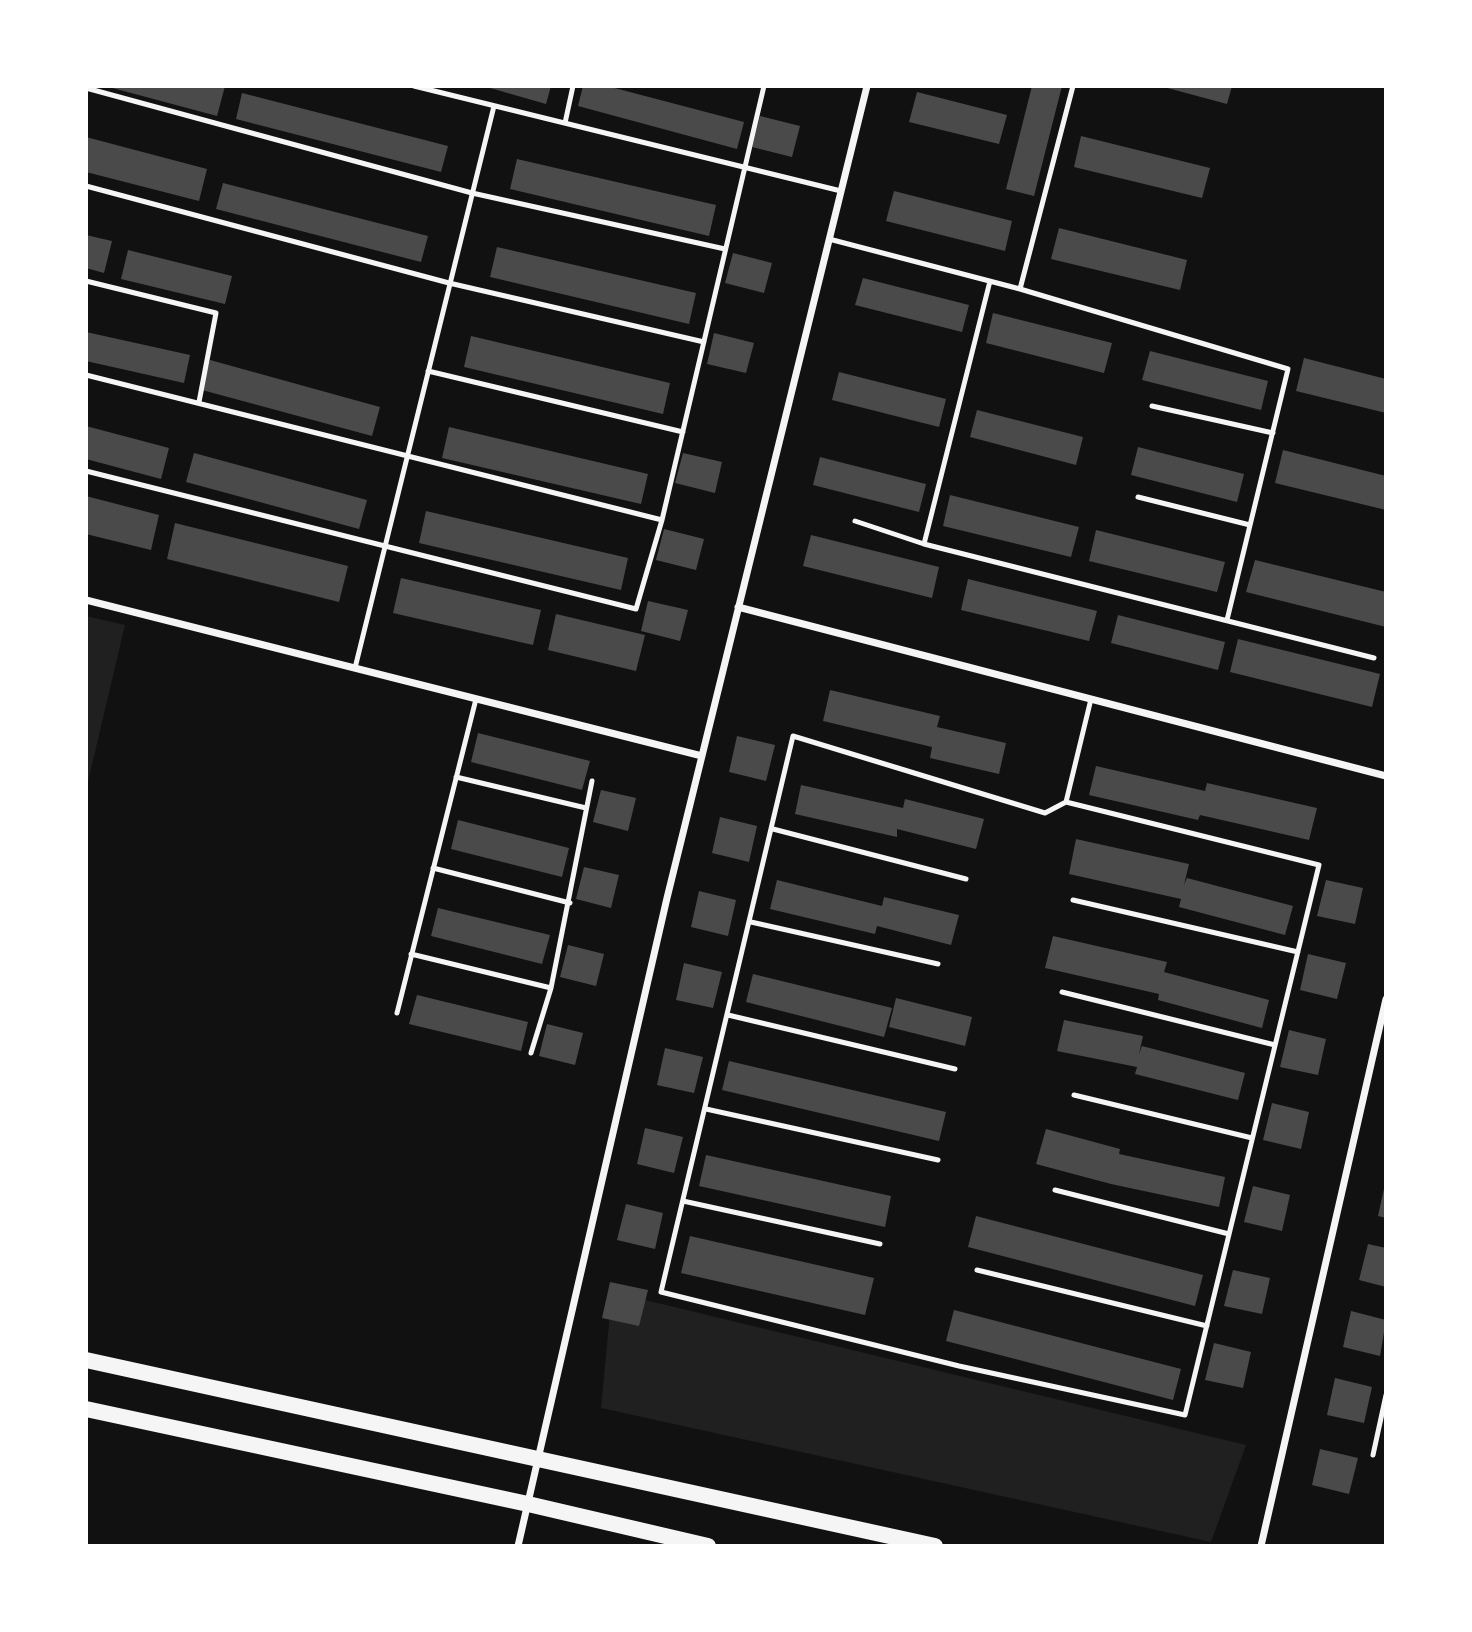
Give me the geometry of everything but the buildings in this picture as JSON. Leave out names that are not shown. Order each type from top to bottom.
[{"type":"main road","points":[[86,1360],[935,1546]]},
{"type":"main road","points":[[86,1409],[528,1504],[708,1546]]},
{"type":"street","points":[[518,1546],[702,756],[867,86]]},
{"type":"street","points":[[86,600],[702,756]]},
{"type":"street","points":[[738,607],[1386,776]]},
{"type":"street","points":[[1261,1546],[1386,999]]},
{"type":"lane","points":[[414,86],[841,191]]},
{"type":"lane","points":[[565,123],[573,86]]},
{"type":"lane","points":[[86,471],[636,608],[662,520],[764,86]]},
{"type":"lane","points":[[1020,289],[1073,86]]},
{"type":"lane","points":[[86,88],[472,193],[725,249]]},
{"type":"lane","points":[[355,668],[494,106]]},
{"type":"lane","points":[[86,186],[449,283],[704,342]]},
{"type":"lane","points":[[829,239],[1020,289],[1288,369],[1227,620]]},
{"type":"lane","points":[[86,281],[216,313],[199,402]]},
{"type":"lane","points":[[924,544],[990,281]]},
{"type":"lane","points":[[428,371],[682,432]]},
{"type":"lane","points":[[86,375],[662,520]]},
{"type":"lane","points":[[1152,406],[1273,433]]},
{"type":"lane","points":[[1138,497],[1250,525]]},
{"type":"lane","points":[[855,521],[924,544],[1374,658]]},
{"type":"lane","points":[[397,1013],[476,699]]},
{"type":"lane","points":[[1066,802],[1091,699]]},
{"type":"lane","points":[[793,736],[1045,813],[1066,802],[1319,865],[1185,1415],[959,1366],[661,1292],[793,736]]},
{"type":"lane","points":[[456,777],[586,808]]},
{"type":"lane","points":[[531,1053],[551,988],[570,903],[592,781]]},
{"type":"lane","points":[[773,829],[966,879]]},
{"type":"lane","points":[[433,868],[570,903]]},
{"type":"lane","points":[[1073,900],[1298,951]]},
{"type":"lane","points":[[751,922],[938,964]]},
{"type":"lane","points":[[411,954],[551,988]]},
{"type":"lane","points":[[1062,992],[1275,1045]]},
{"type":"lane","points":[[728,1015],[955,1069]]},
{"type":"lane","points":[[1074,1095],[1252,1138]]},
{"type":"lane","points":[[706,1109],[938,1160]]},
{"type":"lane","points":[[1055,1190],[1229,1234]]},
{"type":"lane","points":[[683,1201],[880,1244]]},
{"type":"lane","points":[[977,1270],[1207,1326]]},
{"type":"lane","points":[[1373,1455],[1386,1395]]},
{"type":"shaded area","points":[[86,616],[125,625],[86,790]]},
{"type":"shaded area","points":[[612,1292],[1246,1445],[1211,1542],[601,1408]]}]
